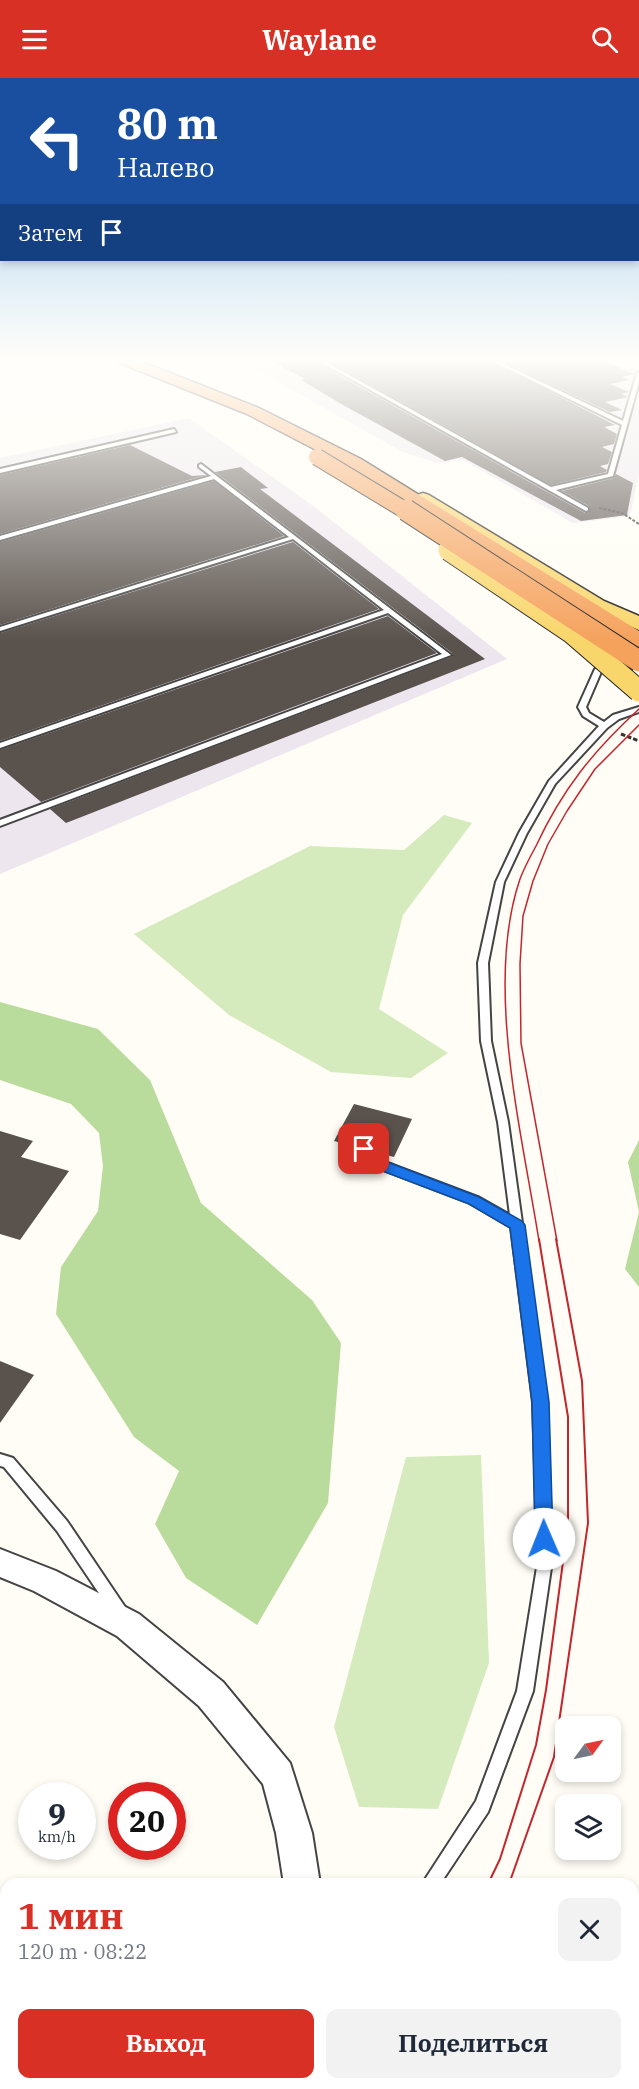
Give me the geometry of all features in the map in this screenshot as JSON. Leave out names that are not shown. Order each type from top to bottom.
[{"type":"highway","points":[[311,454],[380,494],[558,611],[639,661]]},
{"type":"highway","points":[[337,454],[367,469],[639,640]]},
{"type":"main road","points":[[317,457],[369,496],[576,636],[602,655],[639,691]]},
{"type":"main road","points":[[367,469],[470,526],[597,605],[639,624]]},
{"type":"street","points":[[0,1563],[45,1581],[128,1625],[211,1694],[278,1776],[294,1833],[301,1878]]},
{"type":"lane","points":[[0,471],[75,454]]},
{"type":"lane","points":[[488,454],[586,509]]},
{"type":"lane","points":[[551,489],[611,475],[617,454]]},
{"type":"lane","points":[[0,823],[447,655],[201,466]]},
{"type":"lane","points":[[0,538],[215,477]]},
{"type":"lane","points":[[0,629],[294,537]]},
{"type":"lane","points":[[0,746],[389,610]]},
{"type":"lane","points":[[604,726],[586,714],[582,707],[591,684],[598,671],[639,652]]},
{"type":"lane","points":[[434,1878],[482,1806],[525,1690],[544,1561],[540,1402],[503,1122],[486,1041],[483,963],[500,882],[523,833],[552,783],[604,726],[616,717],[639,709]]},
{"type":"lane","points":[[364,1149],[361,1157],[474,1200],[517,1225]]},
{"type":"lane","points":[[0,1460],[8,1462],[62,1526],[128,1625]]},
{"type":"path","points":[[586,509],[603,507],[622,513],[639,524]]},
{"type":"shaded area","points":[[20,454],[240,454],[316,508],[507,659],[0,874],[0,458]]},
{"type":"shaded area","points":[[409,454],[639,454],[639,473],[630,516],[573,523],[463,460],[437,463]]},
{"type":"green space","points":[[444,815],[472,823],[403,915],[379,1009],[448,1053],[411,1078],[331,1072],[229,1015],[134,934],[310,846],[404,850]]},
{"type":"green space","points":[[0,1002],[98,1029],[150,1080],[201,1203],[312,1300],[341,1343],[328,1503],[257,1625],[186,1578],[155,1524],[179,1471],[134,1437],[56,1314],[61,1267],[98,1211],[103,1166],[99,1133],[71,1104],[0,1080]]},
{"type":"green space","points":[[639,1140],[639,1212],[628,1162]]},
{"type":"green space","points":[[639,1212],[639,1287],[625,1269]]},
{"type":"green space","points":[[481,1455],[489,1663],[438,1809],[359,1807],[334,1727],[406,1457]]},
{"type":"building","points":[[92,454],[148,454],[192,476],[206,475],[0,534],[0,475]]},
{"type":"building","points":[[432,454],[479,454],[585,513],[590,510],[589,506],[562,491],[614,478],[616,474],[633,483],[627,515],[581,521],[462,457],[445,461]]},
{"type":"building","points":[[495,454],[611,454],[608,464],[600,466],[607,470],[606,472],[551,485]]},
{"type":"building","points":[[241,467],[268,488],[260,489],[485,659],[66,823],[50,809],[453,656],[215,472]]},
{"type":"building","points":[[214,481],[284,536],[0,625],[0,542]]},
{"type":"building","points":[[293,542],[379,609],[0,741],[0,633]]},
{"type":"building","points":[[388,616],[437,653],[41,802],[0,767],[0,750]]},
{"type":"building","points":[[354,1104],[412,1119],[394,1157],[372,1151],[368,1144],[360,1144],[357,1147],[334,1141]]},
{"type":"building","points":[[0,1131],[33,1141],[21,1157],[69,1171],[20,1240],[0,1234]]},
{"type":"building","points":[[0,1361],[34,1375],[0,1423]]},
{"type":"tram line","points":[[539,1241],[510,1059],[505,965],[510,920],[520,879],[546,826],[568,789],[607,740],[639,709]]},
{"type":"tram line","points":[[557,1241],[521,1043],[520,964],[523,916],[533,881],[548,844],[567,811],[595,769],[639,725]]},
{"type":"tram line","points":[[491,1878],[500,1859],[536,1745],[546,1690],[568,1524],[568,1417],[539,1239]]},
{"type":"tram line","points":[[511,1878],[554,1757],[588,1523],[582,1381],[556,1239]]},
{"type":"route","points":[[364,1149],[361,1157],[474,1200],[517,1225],[526,1280],[540,1402],[544,1539]]}]
